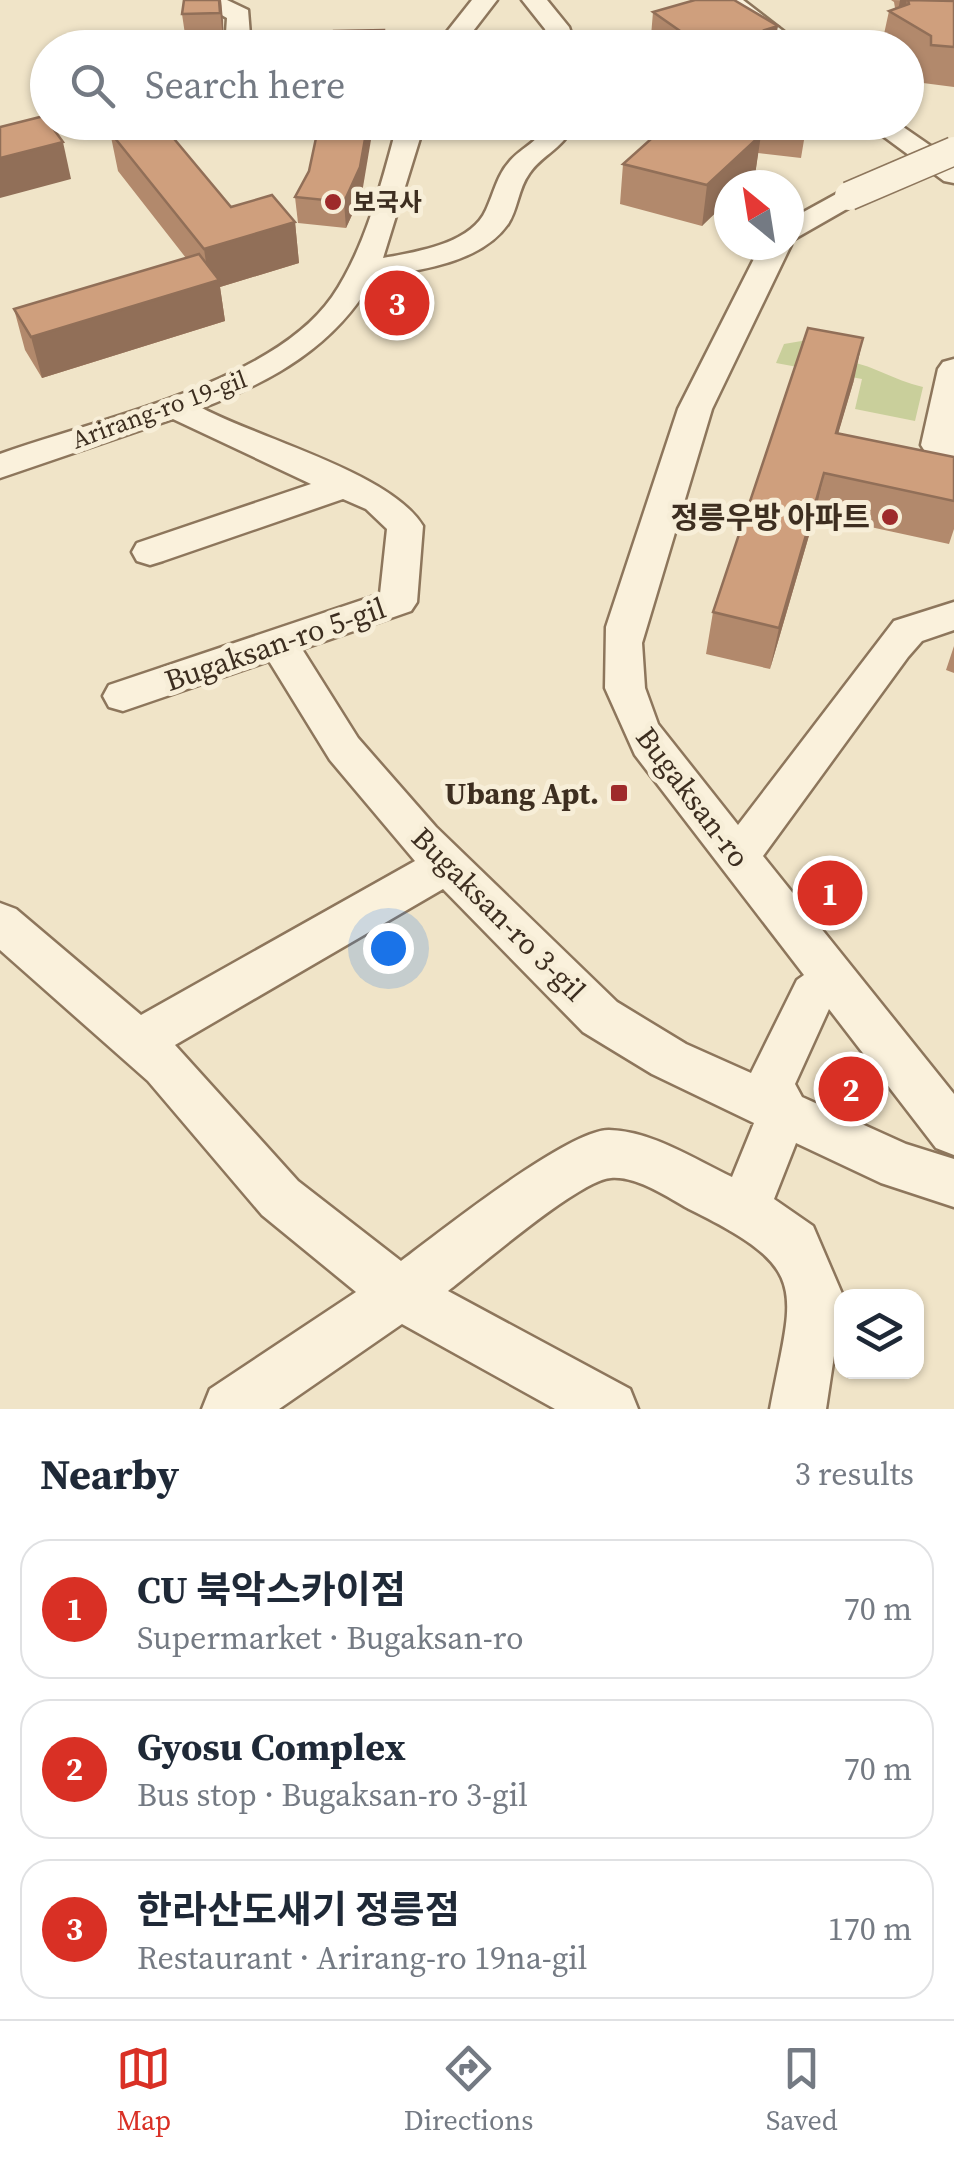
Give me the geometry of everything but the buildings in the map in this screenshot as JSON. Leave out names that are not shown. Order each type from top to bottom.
[{"type":"street","points":[[207,0],[238,16],[238,30]]},
{"type":"street","points":[[461,30],[485,0]]},
{"type":"street","points":[[534,0],[558,30]]},
{"type":"street","points":[[727,0],[768,30]]},
{"type":"street","name":"Arirang-ro 19-gil","points":[[0,467],[252,378],[331,318],[358,272],[397,181],[407,140]]},
{"type":"street","points":[[358,272],[432,258],[489,228],[507,201],[516,170],[552,140]]},
{"type":"street","points":[[904,140],[954,174]]},
{"type":"street","points":[[804,224],[849,196],[954,151]]},
{"type":"street","name":"Bugaksan-ro","points":[[769,260],[695,409],[625,627],[620,656],[629,712],[954,1132]]},
{"type":"street","points":[[954,369],[938,446],[954,470]]},
{"type":"street","name":"Bugaksan-ro 5-gil","points":[[123,696],[398,602],[405,526],[379,502],[194,418],[174,405]]},
{"type":"street","points":[[150,552],[343,486]]},
{"type":"street","points":[[738,857],[908,631],[954,616]]},
{"type":"street","name":"Bugaksan-ro 3-gil","points":[[279,644],[344,748],[448,864],[600,1016],[669,1058],[899,1166],[954,1184]]},
{"type":"street","points":[[137,1042],[448,864]]},
{"type":"street","points":[[0,922],[165,1066],[280,1198],[400,1294],[610,1409]]},
{"type":"street","points":[[744,1209],[784,1111],[769,1086],[813,994],[834,980]]},
{"type":"street","points":[[230,1409],[400,1294],[547,1184],[606,1153],[643,1160],[744,1209],[794,1244],[817,1298],[798,1409]]},
{"type":"green space","points":[[825,337],[841,360],[923,387],[915,421],[855,409],[862,379],[776,363],[784,344]]},
{"type":"place","name":"보국사","points":[[333,202]]},
{"type":"place","name":"한라산도새기 정릉점","points":[[397,303]]},
{"type":"place","name":"정릉우방 아파트","points":[[890,517]]},
{"type":"place","name":"Ubang Apt.","points":[[619,793]]},
{"type":"place","name":"CU 북악스카이점","points":[[830,893]]},
{"type":"place","name":"Gyosu Complex","points":[[851,1089]]}]
